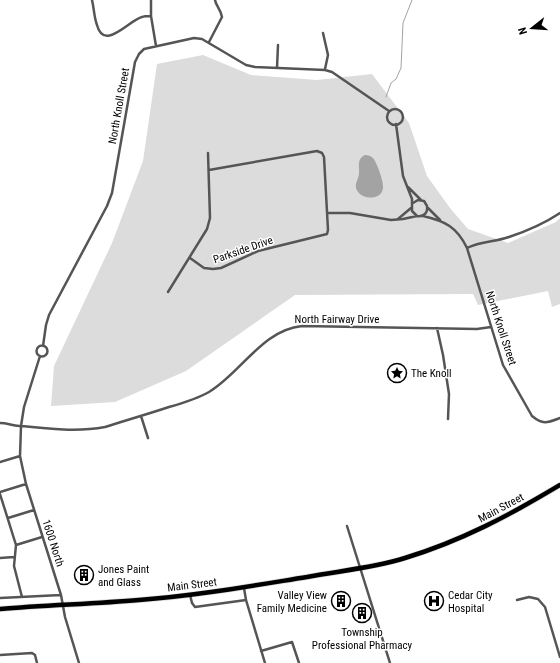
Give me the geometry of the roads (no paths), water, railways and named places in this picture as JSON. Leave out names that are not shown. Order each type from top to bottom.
[{"type":"main road","name":"Main Street","points":[[0,609],[190,595],[360,568],[404,558],[450,542],[483,528],[560,485]]},
{"type":"street","points":[[92,0],[97,25],[100,32],[106,35],[113,35],[142,16],[151,16]]},
{"type":"street","points":[[151,0],[151,16],[156,46]]},
{"type":"street","points":[[209,42],[222,17],[222,12],[215,0]]},
{"type":"street","points":[[324,33],[328,55],[325,70]]},
{"type":"street","name":"North Knoll Street","points":[[40,356],[44,356],[47,352],[46,348],[43,346],[49,315],[107,206],[112,193],[135,62],[139,54],[144,49],[194,38],[209,42],[246,65],[255,67],[325,70],[332,72],[389,111]]},
{"type":"street","points":[[277,68],[278,45]]},
{"type":"street","name":"North Knoll Street","points":[[394,108],[401,112],[403,118],[399,123],[390,123],[388,121],[387,114],[389,111],[394,108]]},
{"type":"street","name":"North Knoll Street","points":[[396,124],[403,176],[413,203]]},
{"type":"street","points":[[209,170],[317,152],[322,153],[324,157],[327,213]]},
{"type":"street","points":[[168,292],[207,229],[210,218],[208,153]]},
{"type":"street","name":"North Knoll Street","points":[[407,187],[424,201],[430,211],[440,221]]},
{"type":"street","points":[[398,219],[411,208],[413,203],[421,200]]},
{"type":"street","points":[[422,216],[426,212],[427,206]]},
{"type":"street","points":[[411,208],[413,213],[417,216]]},
{"type":"street","name":"North Knoll Street","points":[[327,213],[350,213],[391,220],[422,216],[440,221],[453,228],[462,236],[467,248],[491,327],[508,375],[532,416],[539,422],[547,423],[560,418]]},
{"type":"street","name":"Parkside Drive","points":[[190,258],[204,268],[221,268],[258,251],[327,234],[327,213]]},
{"type":"street","points":[[467,248],[477,243],[509,237],[542,224],[560,213]]},
{"type":"street","name":"North Fairway Drive","points":[[0,423],[21,426],[91,430],[190,400],[208,393],[222,384],[257,348],[284,330],[292,327],[477,329],[491,327]]},
{"type":"street","points":[[436,328],[443,355],[449,394],[448,419]]},
{"type":"street","name":"North Knoll Street","points":[[40,356],[37,354],[36,350],[40,346],[43,346]]},
{"type":"street","name":"North Knoll Street","points":[[21,426],[24,407],[40,356]]},
{"type":"street","points":[[141,416],[148,438]]},
{"type":"street","name":"1600 North","points":[[21,426],[20,456],[26,484],[61,595],[62,605],[79,663]]},
{"type":"street","points":[[0,462],[20,456]]},
{"type":"street","points":[[22,596],[14,566],[16,545],[0,493],[26,484]]},
{"type":"street","points":[[8,518],[34,510]]},
{"type":"street","points":[[347,526],[390,663]]},
{"type":"street","points":[[16,545],[42,537]]},
{"type":"street","points":[[0,558],[14,557]]},
{"type":"street","points":[[244,587],[246,600],[265,663]]},
{"type":"street","points":[[0,598],[61,595]]},
{"type":"street","points":[[190,595],[192,603],[195,607],[246,600]]},
{"type":"street","points":[[517,600],[529,597],[538,599],[545,607],[560,657]]},
{"type":"street","points":[[261,651],[292,642],[299,663]]},
{"type":"street","points":[[0,655],[32,653],[35,655],[37,663]]},
{"type":"waterway","points":[[386,97],[391,83],[396,79],[401,68],[403,23],[412,0]]},
{"type":"place","name":"The Knoll","points":[[397,373]]},
{"type":"place","name":"Jones Paint and Glass","points":[[84,575]]},
{"type":"place","name":"Valley View Family Medicine","points":[[341,601]]},
{"type":"place","name":"Cedar City Hospital","points":[[434,601]]},
{"type":"place","name":"Township Professional Pharmacy","points":[[362,613]]}]
